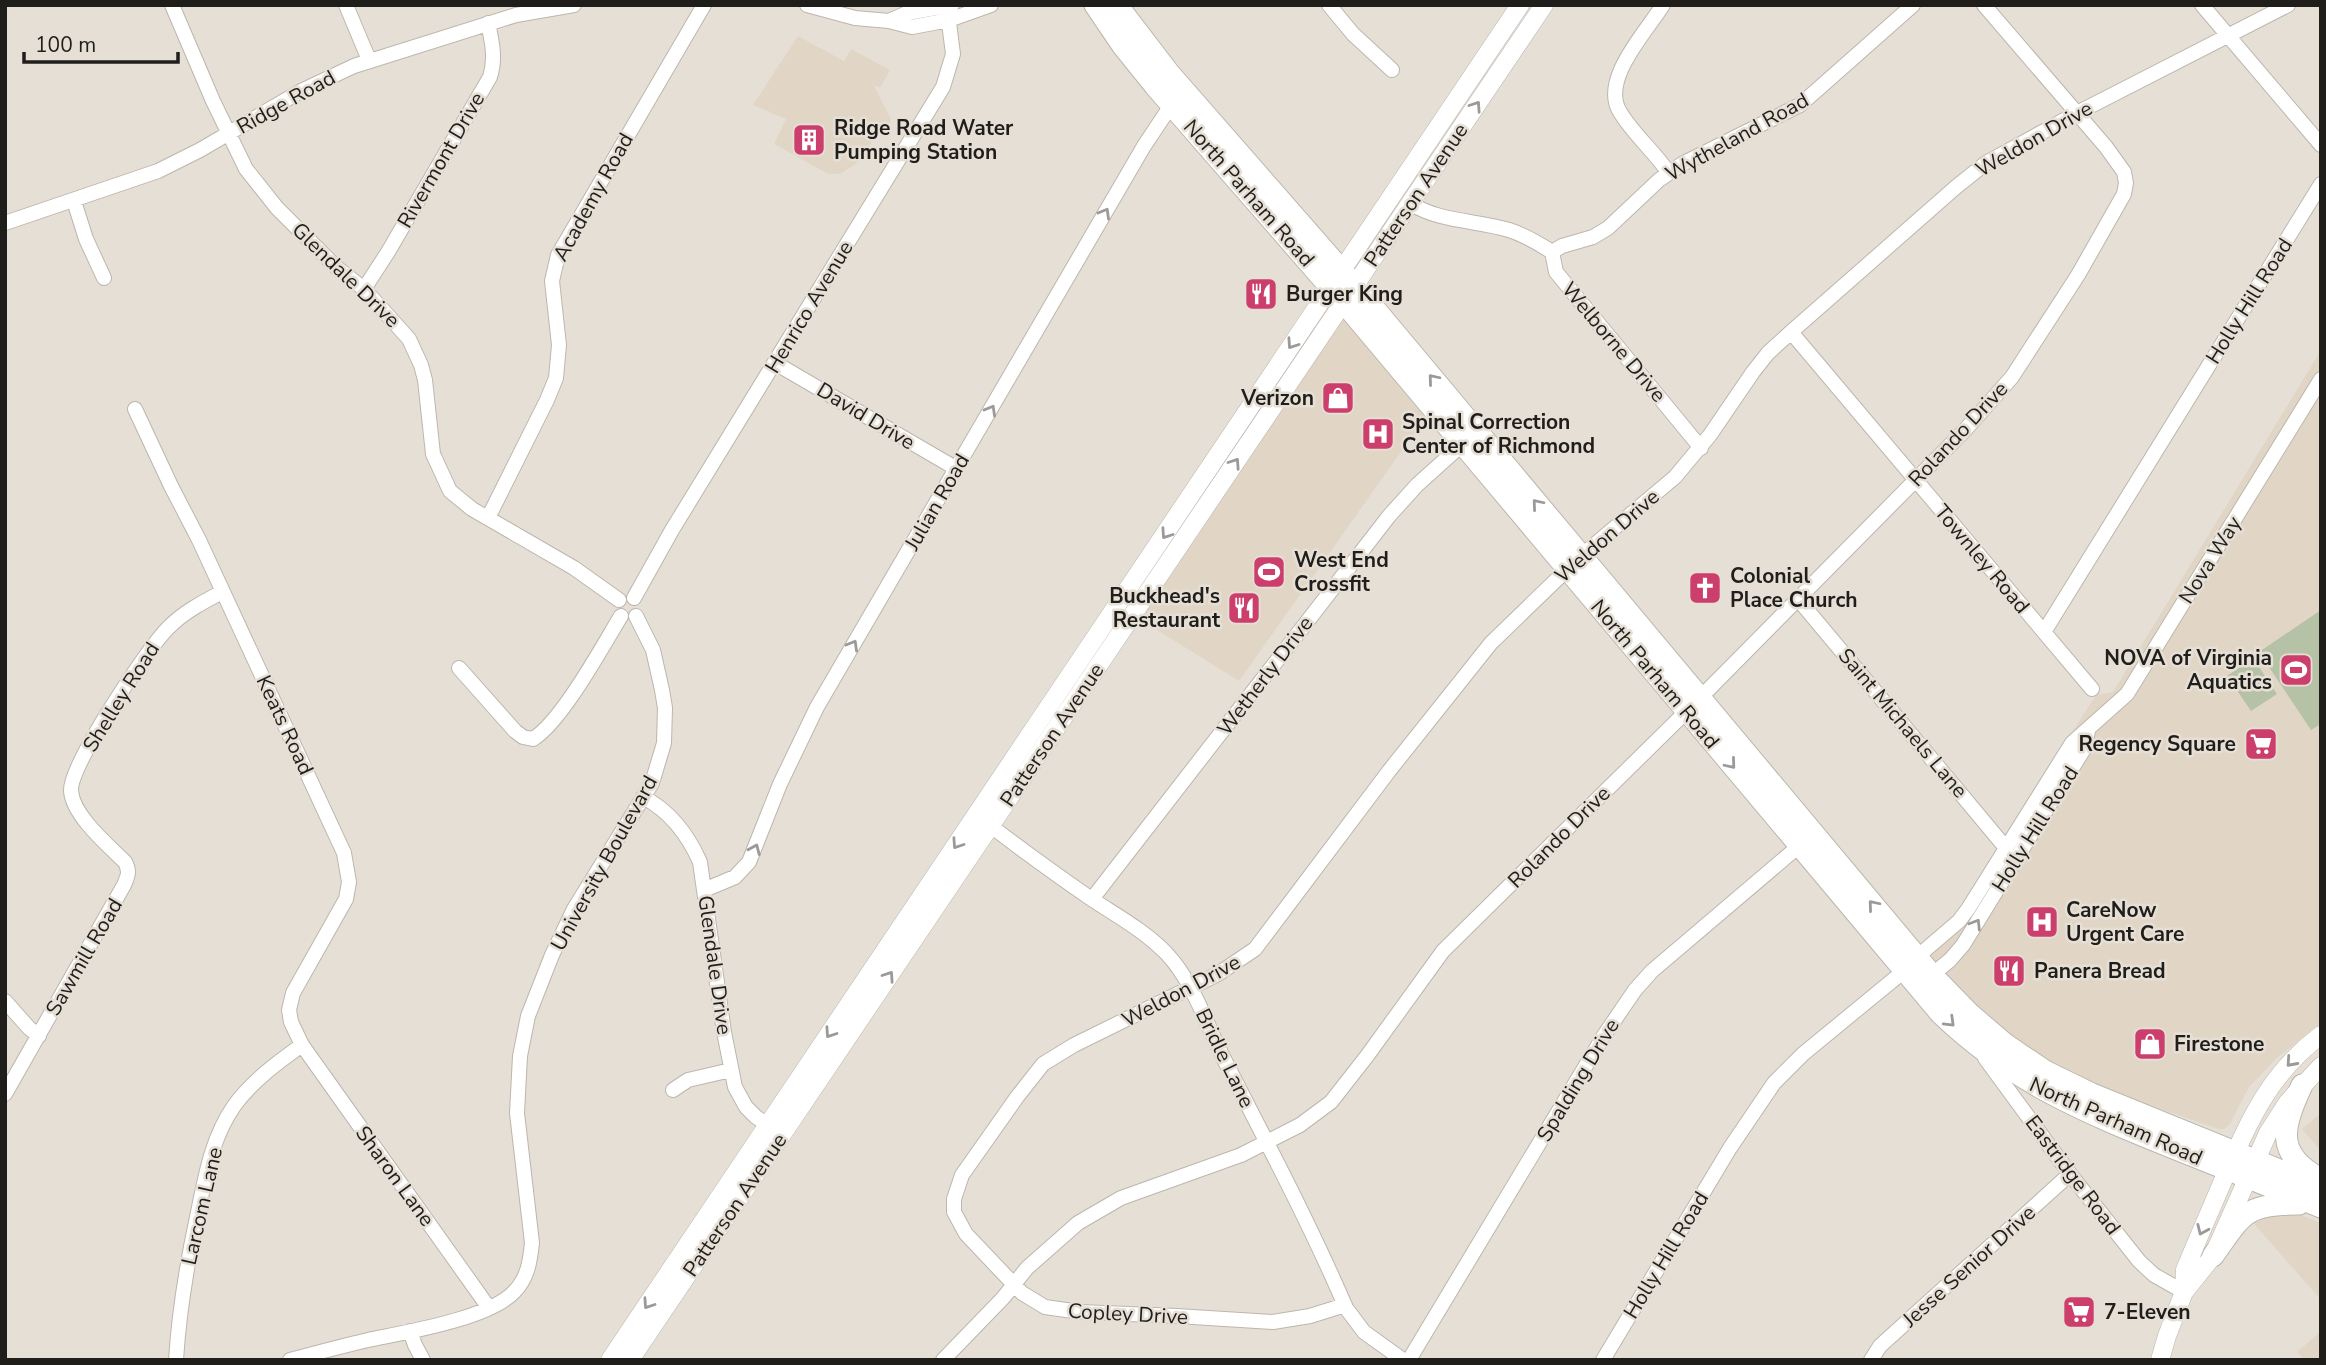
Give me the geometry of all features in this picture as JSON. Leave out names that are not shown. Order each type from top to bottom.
[{"type":"highway","name":"North Parham Road","points":[[1095,5],[1135,61],[1172,104],[1343,287]]},
{"type":"highway","name":"North Parham Road","points":[[1117,5],[1343,287],[1910,964],[1929,1001],[1975,1045],[2024,1080],[2079,1109],[2166,1135],[2318,1199]]},
{"type":"highway","points":[[1135,61],[1147,66],[1166,88],[1172,88],[1178,83]]},
{"type":"highway","name":"North Parham Road","points":[[1694,705],[1799,846],[1910,964],[1932,975],[1969,1014],[2037,1066],[2166,1135]]},
{"type":"highway","points":[[2302,1085],[2286,1125],[2287,1141],[2296,1161],[2309,1173],[2321,1179]]},
{"type":"highway","points":[[2213,1256],[2239,1219],[2250,1210],[2276,1203],[2318,1199]]},
{"type":"main road","name":"Patterson Avenue","points":[[630,1360],[775,1130],[1343,287],[1520,5]]},
{"type":"main road","name":"Patterson Avenue","points":[[1343,287],[1410,203],[1544,5]]},
{"type":"main road","points":[[2161,1360],[2168,1331],[2184,1292],[2213,1256],[2265,1093],[2300,1052],[2321,1035]]},
{"type":"main road","points":[[2184,1292],[2185,1270],[2241,1165],[2302,1085],[2321,1066]]},
{"type":"main road","name":"Patterson Avenue","points":[[610,1360],[775,1130]]},
{"type":"street","name":"Glendale Drive","points":[[172,5],[246,169],[264,193],[336,267],[364,289],[400,327],[419,358],[425,380],[432,454],[450,491],[488,518],[626,599]]},
{"type":"street","points":[[346,5],[369,61]]},
{"type":"street","name":"Ridge Road","points":[[5,223],[158,171],[301,91],[369,61],[516,15],[574,5]]},
{"type":"street","name":"Academy Road","points":[[488,518],[556,378],[559,345],[552,281],[558,255],[704,5]]},
{"type":"street","points":[[807,5],[855,18],[889,20],[912,27],[949,11],[991,5]]},
{"type":"street","points":[[1329,5],[1353,34],[1392,70]]},
{"type":"street","points":[[1663,5],[1624,64],[1614,94],[1620,113],[1668,172]]},
{"type":"street","name":"Wytheland Road","points":[[1552,253],[1562,246],[1593,237],[1608,228],[1668,172],[1800,104],[1913,5]]},
{"type":"street","points":[[1984,5],[2077,113]]},
{"type":"street","points":[[2202,5],[2321,145]]},
{"type":"street","name":"Weldon Drive","points":[[990,1135],[1037,1072],[1055,1056],[1190,989],[1255,949],[1389,771],[1491,643],[1574,563],[1675,477],[1701,448],[1774,346],[1972,173],[2077,113],[2288,5]]},
{"type":"street","name":"Henrico Avenue","points":[[626,599],[666,541],[943,87],[953,54],[949,11]]},
{"type":"street","name":"Rivermont Drive","points":[[364,289],[489,77],[494,52],[488,23]]},
{"type":"street","name":"Julian Road","points":[[704,890],[735,877],[749,862],[780,784],[817,707],[1144,146],[1172,104]]},
{"type":"street","name":"Rolando Drive","points":[[943,1360],[1003,1298],[1027,1268],[1058,1239],[1095,1212],[1121,1198],[1241,1155],[1300,1125],[1331,1102],[1443,951],[1694,705],[1916,480],[2012,377],[2078,275],[2124,194],[2126,179],[2117,162],[2077,113]]},
{"type":"street","name":"Holly Hill Road","points":[[2044,632],[2321,184]]},
{"type":"street","points":[[74,201],[86,239],[104,278]]},
{"type":"street","points":[[1410,203],[1438,216],[1519,233],[1552,253]]},
{"type":"street","name":"Welborne Drive","points":[[1552,253],[1556,272],[1701,448]]},
{"type":"street","name":"Townley Road","points":[[1791,332],[2092,689]]},
{"type":"street","name":"David Drive","points":[[775,363],[957,469]]},
{"type":"street","name":"Nova Way","points":[[2088,731],[2132,687],[2321,379]]},
{"type":"street","name":"Keats Road","points":[[135,408],[338,838],[348,869],[348,887],[341,909],[290,999],[291,1022],[302,1045]]},
{"type":"street","name":"Wetherly Drive","points":[[1092,899],[1389,516],[1417,485],[1470,438]]},
{"type":"street","name":"Shelley Road","points":[[90,826],[74,805],[71,787],[76,770],[91,743],[143,657],[159,637],[182,615],[222,592]]},
{"type":"street","points":[[459,668],[515,731],[530,739],[550,725],[639,606],[626,599],[617,608],[629,616]]},
{"type":"street","name":"Saint Michaels Lane","points":[[1798,599],[2007,848]]},
{"type":"street","name":"University Boulevard","points":[[290,1360],[456,1320],[489,1308],[514,1292],[522,1282],[530,1263],[532,1243],[517,1113],[520,1056],[528,1016],[574,909],[643,797],[658,765],[664,743],[665,708],[653,650],[629,616]]},
{"type":"street","name":"Holly Hill Road","points":[[1603,1360],[1755,1108],[1774,1083],[1959,921],[2072,743],[2088,731]]},
{"type":"street","name":"Holly Hill Road","points":[[1932,975],[1950,960],[1963,944],[2084,749],[2088,731]]},
{"type":"street","name":"Glendale Drive","points":[[643,797],[668,813],[690,842],[700,862],[709,939],[735,1087],[746,1107],[775,1130]]},
{"type":"street","name":"Bridle Lane","points":[[983,820],[1135,927],[1175,963],[1267,1142],[1345,1305],[1364,1332],[1404,1360]]},
{"type":"street","name":"Sawmill Road","points":[[5,1094],[128,875],[129,868],[125,862],[90,826]]},
{"type":"street","name":"Spalding Drive","points":[[1409,1360],[1603,1037],[1635,990],[1667,957],[1799,846]]},
{"type":"street","points":[[5,1001],[39,1036]]},
{"type":"street","name":"Sharon Lane","points":[[302,1045],[489,1308]]},
{"type":"street","name":"Larcom Lane","points":[[176,1360],[190,1247],[207,1167],[218,1136],[225,1120],[242,1096],[302,1045]]},
{"type":"street","name":"Eastridge Road","points":[[1975,1045],[2070,1174],[2139,1261],[2154,1275],[2184,1292]]},
{"type":"street","points":[[673,1090],[688,1080],[731,1070]]},
{"type":"street","name":"Copley Drive","points":[[990,1135],[962,1175],[954,1199],[954,1212],[966,1234],[1022,1293],[1038,1304],[1068,1311],[1273,1322],[1301,1318],[1345,1305]]},
{"type":"street","name":"Jesse Senior Drive","points":[[1871,1360],[1880,1346],[2070,1174]]},
{"type":"street","points":[[410,1331],[424,1360]]},
{"type":"shaded area","points":[[798,36],[844,61],[851,49],[890,70],[880,88],[874,85],[891,120],[885,134],[878,133],[857,163],[840,174],[828,174],[774,144],[786,119],[753,105]]},
{"type":"shaded area","points":[[1344,301],[1432,408],[1239,681],[1141,620],[1147,589]]},
{"type":"shaded area","name":"Regency Square","points":[[2321,350],[2321,1023],[2277,1058],[2249,1087],[2230,1124],[2224,1129],[2218,1129],[2038,1066],[1913,953],[1956,915],[2096,695],[2113,692]]},
{"type":"shaded area","points":[[2321,1113],[2321,1151],[2302,1129]]},
{"type":"shaded area","points":[[2266,1213],[2298,1214],[2321,1223],[2321,1300],[2249,1218]]},
{"type":"shaded area","points":[[2321,1331],[2321,1360],[2304,1360],[2297,1352]]},
{"type":"green space","name":"NOVA of Virginia Aquatics","points":[[2321,610],[2321,724],[2311,730],[2259,652]]},
{"type":"green space","points":[[2253,658],[2277,694],[2251,711],[2227,676]]},
{"type":"place","name":"Ridge Road Water Pumping Station","points":[[809,140]]},
{"type":"place","name":"Burger King","points":[[1261,294]]},
{"type":"place","name":"Verizon","points":[[1338,398]]},
{"type":"place","name":"Spinal Correction Center of Richmond","points":[[1378,434]]},
{"type":"place","name":"West End Crossfit","points":[[1269,572]]},
{"type":"place","name":"Colonial Place Church","points":[[1705,588]]},
{"type":"place","name":"Buckhead's Restaurant","points":[[1244,608]]},
{"type":"place","name":"NOVA of Virginia Aquatics","points":[[2296,670]]},
{"type":"place","name":"Regency Square","points":[[2261,744]]},
{"type":"place","name":"CareNow Urgent Care","points":[[2042,922]]},
{"type":"place","name":"Panera Bread","points":[[2009,971]]},
{"type":"place","name":"Firestone","points":[[2150,1044]]},
{"type":"place","name":"7-Eleven","points":[[2079,1312]]}]
